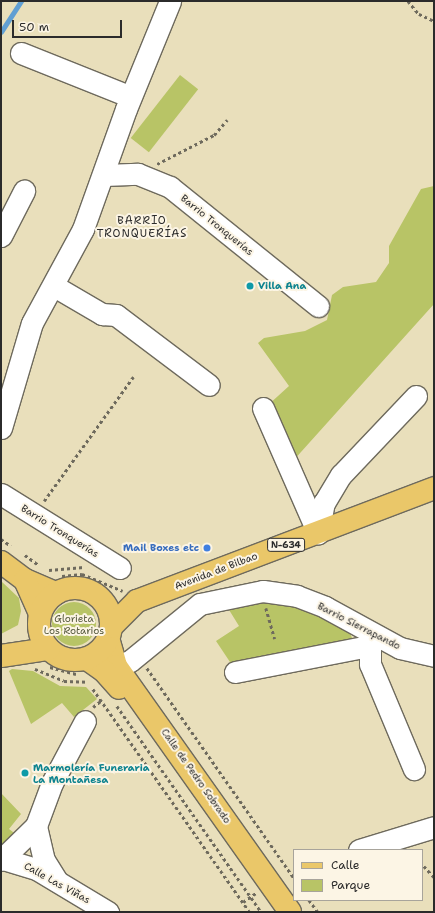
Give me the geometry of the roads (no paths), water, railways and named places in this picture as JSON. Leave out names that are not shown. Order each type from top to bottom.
[{"type":"main road","name":"Avenida de Bilbao","points":[[102,600],[134,597],[318,533],[434,488]]},
{"type":"main road","points":[[11,554],[25,580],[39,619],[46,656]]},
{"type":"main road","points":[[3,655],[39,619],[55,585],[25,580]]},
{"type":"main road","name":"N-634","points":[[55,585],[80,588],[102,600]]},
{"type":"main road","name":"Avenida de Bilbao","points":[[110,633],[134,597]]},
{"type":"main road","points":[[102,600],[110,633]]},
{"type":"main road","name":"N-634","points":[[84,666],[110,633]]},
{"type":"main road","name":"Calle de Pedro Sobrado","points":[[110,633],[116,666],[282,908]]},
{"type":"main road","points":[[3,655],[46,656],[66,660],[84,666]]},
{"type":"main road","name":"Calle de Pedro Sobrado","points":[[84,666],[118,687],[282,908]]},
{"type":"street","points":[[1,428],[6,402],[24,343],[84,229],[131,97],[170,1]]},
{"type":"street","points":[[21,54],[131,97]]},
{"type":"street","name":"Barrio Tronquerías","points":[[104,174],[138,174],[170,187],[318,306]]},
{"type":"street","points":[[1,236],[24,191]]},
{"type":"street","points":[[54,286],[102,314],[116,315],[209,386]]},
{"type":"street","points":[[318,533],[324,503],[341,475],[416,396]]},
{"type":"street","points":[[263,408],[318,533]]},
{"type":"street","name":"Barrio Tronquerías","points":[[1,494],[33,516],[120,568]]},
{"type":"street","name":"Barrio Sierrapando","points":[[116,666],[136,656],[200,604],[263,591],[298,596],[325,607],[369,639],[434,656]]},
{"type":"street","points":[[235,672],[369,639],[376,680],[414,769]]},
{"type":"street","points":[[2,859],[36,826],[52,783],[85,721]]},
{"type":"street","points":[[36,826],[44,860],[58,882]]},
{"type":"street","points":[[362,849],[434,827]]},
{"type":"street","name":"Calle Las Viñas","points":[[2,859],[25,864],[108,912]]},
{"type":"waterway","points":[[1,32],[21,1]]},
{"type":"place","name":"Villa Ana","points":[[250,286]]},
{"type":"place","name":"Mail Boxes etc","points":[[207,548]]},
{"type":"place","name":"Marmolería Funeraria La Montañesa","points":[[25,773]]},
{"type":"district","name":"BARRIO TRONQUERÍAS","points":[[142,228]]},
{"type":"park label","name":"Glorieta Los Rotarios","points":[[74,624]]}]
